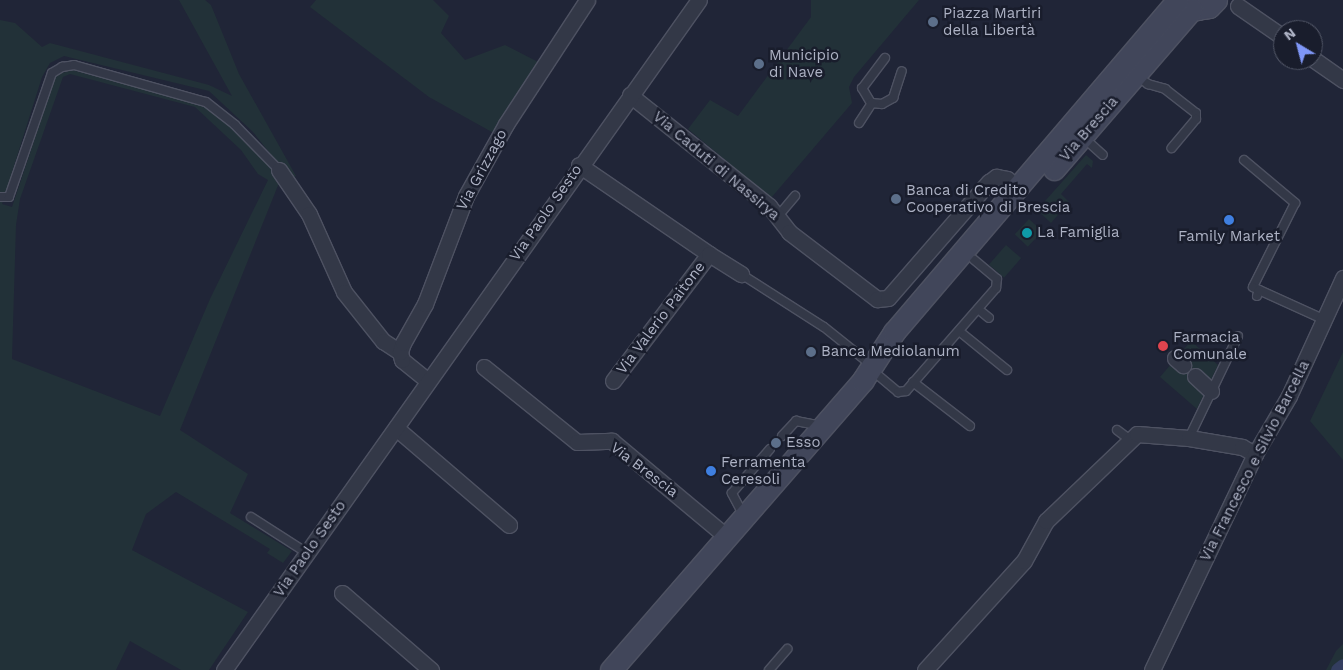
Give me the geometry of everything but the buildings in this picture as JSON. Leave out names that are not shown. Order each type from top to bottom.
[{"type":"main road","name":"Via Brescia","points":[[610,670],[728,537],[869,372],[904,341],[1082,137],[1195,3]]},
{"type":"main road","name":"Via Brescia","points":[[869,372],[894,332],[1019,189],[1195,3]]},
{"type":"street","name":"Via Grizzago","points":[[400,352],[425,304],[466,196],[506,124],[587,0]]},
{"type":"street","name":"Via Paolo Sesto","points":[[224,670],[428,381],[523,255],[579,165],[699,0]]},
{"type":"street","points":[[1195,3],[1236,3],[1273,30]]},
{"type":"street","points":[[1323,65],[1343,80]]},
{"type":"street","name":"Via Caduti di Nassirya","points":[[630,95],[779,215],[789,232],[868,295],[877,299],[888,298],[989,182],[996,177],[1007,179],[1019,189]]},
{"type":"street","name":"Via Valerio Paitone","points":[[579,165],[600,184],[741,274]]},
{"type":"street","points":[[279,170],[309,214],[344,292],[383,341],[400,352],[402,360],[428,381]]},
{"type":"street","name":"Via Valerio Paitone","points":[[613,381],[709,254]]},
{"type":"street","name":"Via Francesco e Silvio Barcella","points":[[1152,670],[1255,454],[1289,396],[1343,278]]},
{"type":"street","name":"Via Brescia","points":[[484,367],[577,442],[612,441],[728,537]]},
{"type":"street","points":[[1195,376],[1212,391]]},
{"type":"street","points":[[396,428],[509,525]]},
{"type":"street","points":[[925,670],[1024,561],[1046,521],[1123,434],[1148,432],[1189,438],[1242,447],[1255,454]]},
{"type":"street","points":[[342,593],[431,670]]},
{"type":"lane","points":[[872,103],[862,88],[885,58]]},
{"type":"lane","points":[[0,197],[9,196],[52,73],[62,67],[74,65],[206,102],[235,125],[279,170]]},
{"type":"lane","points":[[872,103],[882,104],[892,98],[902,71]]},
{"type":"lane","points":[[1135,75],[1148,84],[1165,88],[1196,114],[1196,119],[1172,148]]},
{"type":"lane","points":[[859,122],[872,103]]},
{"type":"lane","points":[[1082,137],[1103,155]]},
{"type":"lane","points":[[1244,160],[1294,203],[1253,288],[1258,293],[1293,309],[1325,320]]},
{"type":"lane","points":[[779,215],[795,196]]},
{"type":"lane","points":[[741,274],[824,327],[869,372],[898,392],[906,391],[996,288],[997,279],[974,260]]},
{"type":"lane","points":[[978,309],[989,318]]},
{"type":"lane","points":[[959,331],[1007,370]]},
{"type":"lane","points":[[1189,438],[1238,336]]},
{"type":"lane","points":[[913,382],[970,426]]},
{"type":"lane","points":[[782,436],[796,421],[823,426]]},
{"type":"lane","points":[[744,517],[732,494],[770,450]]},
{"type":"lane","points":[[251,517],[308,553]]},
{"type":"lane","points":[[769,670],[787,649]]},
{"type":"shaded area","points":[[179,0],[205,0],[211,5],[239,74],[296,176],[290,179],[253,132],[209,91],[64,56],[50,63],[42,77],[2,204],[12,207],[56,75],[72,70],[202,105],[229,123],[271,169],[279,183],[180,430],[248,474],[230,513],[292,551],[283,563],[267,553],[270,549],[176,492],[146,514],[132,550],[248,612],[209,670],[181,670],[130,641],[116,670],[0,670],[0,20],[15,23],[42,47],[50,43],[209,85],[232,96]],"holes":[[[70,74],[195,107],[241,150],[258,174],[268,180],[210,299],[160,416],[12,359],[16,225],[20,199],[63,77]]]},
{"type":"shaded area","points":[[316,0],[433,0],[449,16],[441,33],[465,60],[505,45],[544,65],[499,136],[429,97],[310,7]]},
{"type":"shaded area","points":[[811,0],[919,0],[854,77],[849,87],[852,103],[771,198],[688,129],[710,100],[738,116],[811,17]]},
{"type":"shaded area","points":[[1086,155],[1093,161],[1092,168],[1087,164],[1061,194],[1069,202],[1051,223],[1037,210]]},
{"type":"shaded area","points":[[1029,219],[1042,231],[1028,247],[1015,234]]},
{"type":"shaded area","points":[[1006,245],[1021,258],[1004,278],[989,265]]},
{"type":"shaded area","points":[[1191,341],[1218,365],[1197,409],[1160,377]]},
{"type":"shaded area","points":[[1343,352],[1343,460],[1310,421]]},
{"type":"shaded area","points":[[1343,644],[1343,670],[1326,670],[1336,651]]},
{"type":"waterway","points":[[1338,670],[1343,666]]},
{"type":"place","name":"Piazza Martiri della Libertà","points":[[933,22]]},
{"type":"place","name":"Municipio di Nave","points":[[759,64]]},
{"type":"place","name":"Banca di Credito Cooperativo di Brescia","points":[[896,199]]},
{"type":"place","name":"Family Market","points":[[1229,220]]},
{"type":"place","name":"La Famiglia","points":[[1027,233]]},
{"type":"place","name":"Farmacia Comunale","points":[[1163,346]]},
{"type":"place","name":"Banca Mediolanum","points":[[811,352]]},
{"type":"place","name":"Esso","points":[[776,443]]},
{"type":"place","name":"Ferramenta Ceresoli","points":[[711,471]]}]
